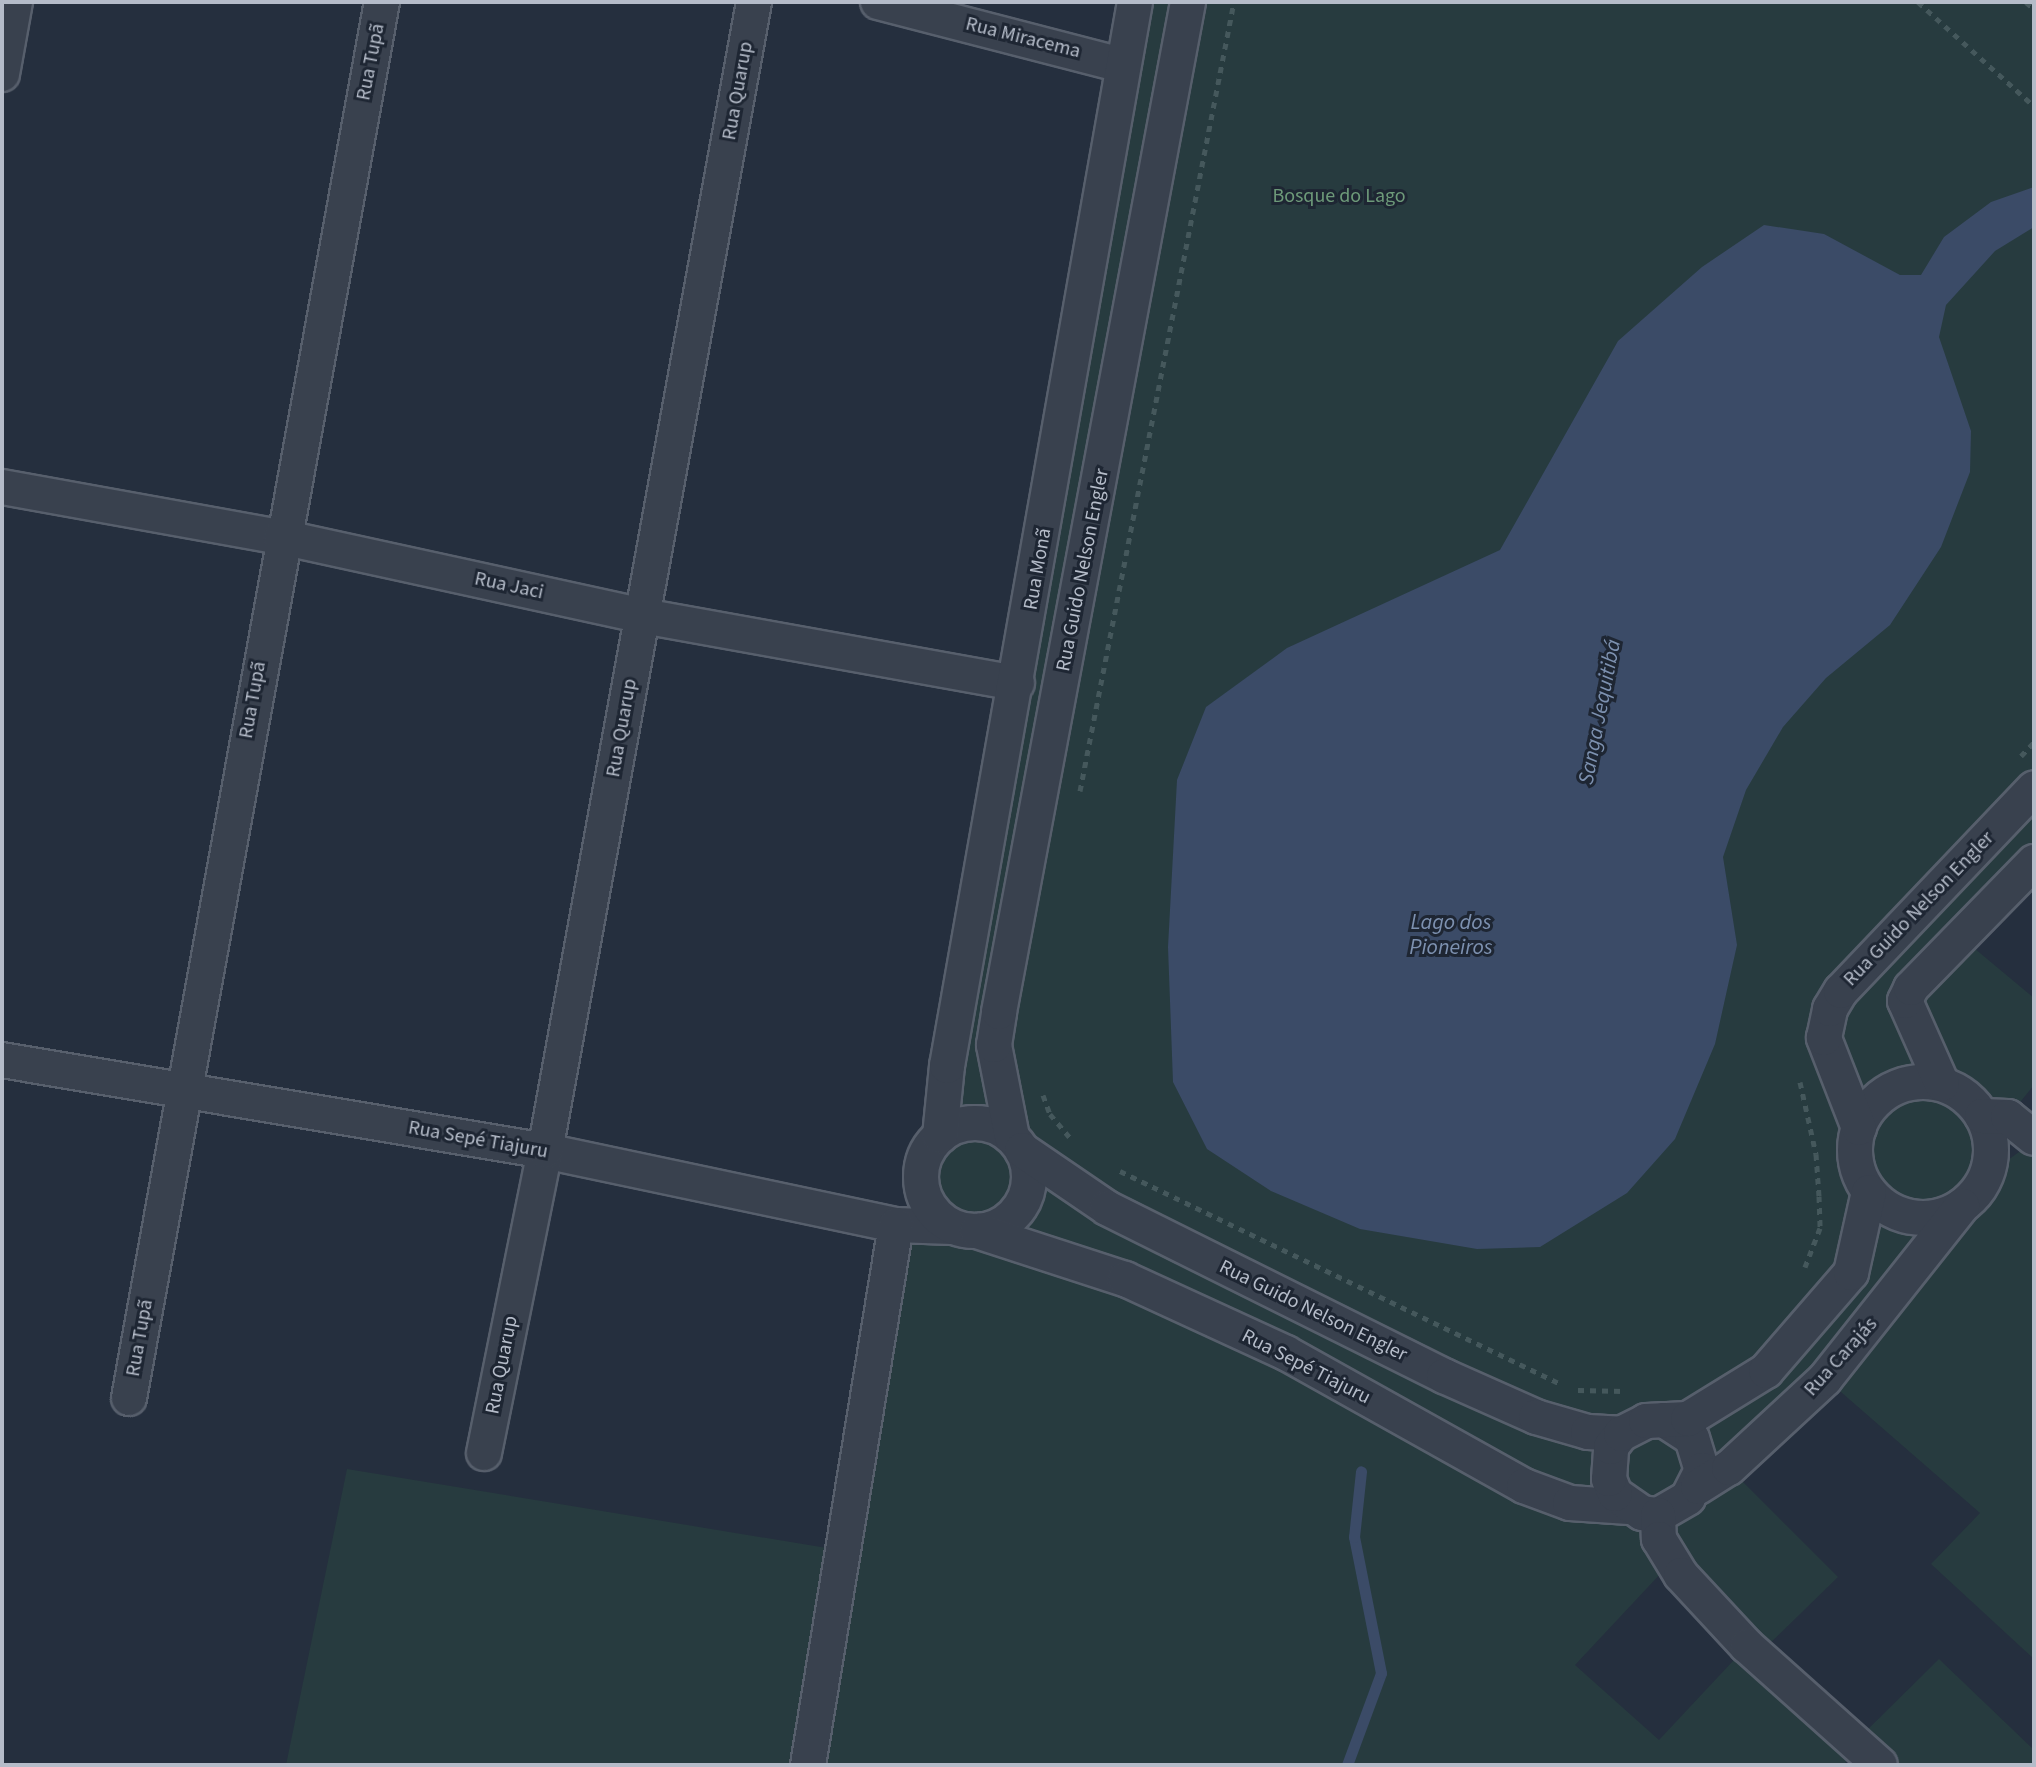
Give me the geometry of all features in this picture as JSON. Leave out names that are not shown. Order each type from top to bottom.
[{"type":"street","points":[[2,74],[15,2]]},
{"type":"street","name":"Rua Tupã","points":[[129,1398],[281,537],[382,2]]},
{"type":"street","name":"Rua Quarup","points":[[484,1453],[545,1151],[754,2]]},
{"type":"street","name":"Rua Miracema","points":[[878,2],[1122,65]]},
{"type":"street","name":"Rua Monã","points":[[940,1136],[947,1066],[1135,2]]},
{"type":"street","name":"Rua Guido Nelson Engler","points":[[1188,2],[994,1045],[1017,1144],[1107,1208],[1444,1376],[1536,1417],[1588,1432],[1621,1434]]},
{"type":"street","name":"Rua Jaci","points":[[2,487],[281,537],[643,616],[1017,683]]},
{"type":"street","name":"Rua Guido Nelson Engler","points":[[1859,1128],[1824,1038],[1830,1009],[1841,991],[2024,776]]},
{"type":"street","points":[[1942,1084],[1905,1001],[1911,988],[2034,862]]},
{"type":"street","name":"Rua Sepé Tiajuru","points":[[2,1060],[545,1151],[896,1225],[964,1229],[1125,1279],[1286,1353],[1524,1486],[1570,1503],[1644,1511]]},
{"type":"street","points":[[1861,1759],[1747,1646],[1681,1575],[1665,1554],[1644,1511],[1609,1479],[1611,1447],[1621,1434],[1646,1421],[1688,1419],[1731,1396],[1797,1339],[1851,1273],[1869,1192],[1857,1161],[1859,1128],[1866,1112],[1892,1090],[1916,1083],[1942,1084],[1960,1092],[1982,1116],[1991,1139],[1986,1177]]},
{"type":"street","points":[[1982,1116],[2008,1117],[2034,1138]]},
{"type":"street","points":[[984,1123],[1017,1144],[1030,1180],[1026,1196],[1007,1221],[964,1229],[928,1202],[922,1167],[940,1136],[953,1128],[984,1123]]},
{"type":"street","points":[[1869,1192],[1902,1215],[1923,1218],[1962,1206],[2005,1159],[2034,1152]]},
{"type":"street","points":[[808,1765],[896,1225],[928,1202]]},
{"type":"street","name":"Rua Carajás","points":[[1698,1487],[1729,1468],[1825,1379],[1962,1206]]},
{"type":"street","points":[[1644,1511],[1698,1487],[1702,1470],[1696,1445],[1680,1426],[1664,1420]]},
{"type":"path","points":[[1077,804],[1234,2]]},
{"type":"path","points":[[1918,2],[2034,106]]},
{"type":"path","points":[[2026,2],[2034,9]]},
{"type":"path","points":[[2024,776],[2034,742]]},
{"type":"path","points":[[1796,1280],[1811,1258],[1820,1228],[1816,1154],[1797,1071]]},
{"type":"path","points":[[1038,1082],[1050,1114],[1080,1147]]},
{"type":"path","points":[[1118,1169],[1541,1377],[1578,1390],[1630,1390]]},
{"type":"green space","name":"Bosque do Lago","points":[[1135,2],[2034,2],[2034,862],[1962,938],[2034,998],[2034,1085],[2008,1117],[1983,1116],[1991,1139],[1987,1175],[2019,1152],[2034,1152],[2034,1659],[1931,1564],[1980,1513],[1826,1379],[1729,1468],[1838,1577],[1758,1655],[1855,1742],[1939,1659],[2034,1750],[2034,1765],[1880,1765],[1860,1747],[1843,1765],[286,1765],[347,1469],[839,1550],[896,1225],[937,1216],[921,1184],[922,1167],[940,1136]],"holes":[[[1663,1571],[1747,1646],[1659,1740],[1575,1665]]]},
{"type":"water","name":"Lago dos Pioneiros","points":[[2034,187],[2034,227],[1995,251],[1946,305],[1939,337],[1971,431],[1970,472],[1941,547],[1890,625],[1826,678],[1783,727],[1746,790],[1723,857],[1737,945],[1715,1044],[1675,1139],[1627,1193],[1540,1247],[1477,1249],[1360,1229],[1271,1191],[1207,1149],[1173,1082],[1168,947],[1177,780],[1206,707],[1287,648],[1500,550],[1618,341],[1702,267],[1764,225],[1824,234],[1900,275],[1921,275],[1944,237],[1991,202]]},
{"type":"waterway","name":"Sanga Jequitibá","points":[[1347,1765],[1381,1673],[1354,1537],[1361,1471]]}]
